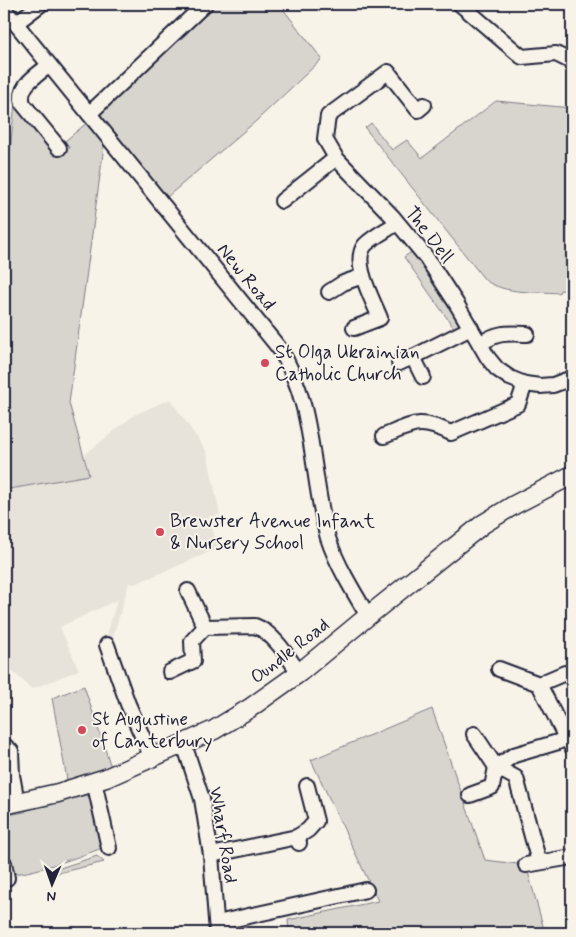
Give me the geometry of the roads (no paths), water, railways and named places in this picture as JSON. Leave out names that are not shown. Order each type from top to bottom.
[{"type":"main road","name":"Oundle Road","points":[[10,803],[58,793],[106,778],[214,730],[250,708],[299,673],[483,524],[514,505],[572,475]]},
{"type":"street","points":[[16,23],[42,4]]},
{"type":"street","points":[[88,114],[205,4]]},
{"type":"street","points":[[460,4],[522,57],[556,54],[572,62]]},
{"type":"street","name":"New Road","points":[[4,9],[48,66],[289,362],[301,395],[309,430],[328,536],[337,562],[368,616]]},
{"type":"street","points":[[48,66],[24,87],[21,98],[23,104],[59,148]]},
{"type":"street","name":"The Dell","points":[[424,105],[418,110],[388,72],[328,116],[325,139],[336,158],[426,257],[488,358],[497,369],[510,378],[525,384],[540,386],[553,385],[572,378]]},
{"type":"street","points":[[282,201],[336,158]]},
{"type":"street","points":[[354,328],[380,318],[360,268],[361,254],[364,247],[397,223]]},
{"type":"street","points":[[329,292],[343,283],[363,276]]},
{"type":"street","points":[[399,362],[471,328]]},
{"type":"street","points":[[480,344],[490,337],[506,332],[528,334]]},
{"type":"street","points":[[413,357],[423,377]]},
{"type":"street","points":[[384,436],[415,424],[433,424],[450,433],[518,404],[525,384]]},
{"type":"street","points":[[188,591],[205,627]]},
{"type":"street","points":[[170,672],[193,661],[192,641],[205,627],[255,626],[262,628],[282,649],[299,673]]},
{"type":"street","points":[[107,645],[128,704],[152,758]]},
{"type":"street","points":[[498,669],[539,684],[569,743]]},
{"type":"street","points":[[539,684],[565,673]]},
{"type":"street","points":[[474,734],[496,767],[516,778],[533,864],[572,857]]},
{"type":"street","points":[[470,795],[492,787],[496,767],[514,755],[558,742],[569,743]]},
{"type":"street","name":"Wharf Road","points":[[184,744],[202,799],[211,855],[217,928]]},
{"type":"street","points":[[4,745],[11,751],[10,803]]},
{"type":"street","points":[[94,781],[109,848]]},
{"type":"street","points":[[211,855],[298,840],[316,821],[307,786]]},
{"type":"street","points":[[4,863],[7,878]]},
{"type":"street","points":[[217,928],[366,890]]},
{"type":"place","name":"St Olga Ukrainian Catholic Church","points":[[265,363]]},
{"type":"place","name":"Brewster Avenue Infant & Nursery School","points":[[160,532]]},
{"type":"place","name":"St Augustine of Canterbury","points":[[82,730]]}]
